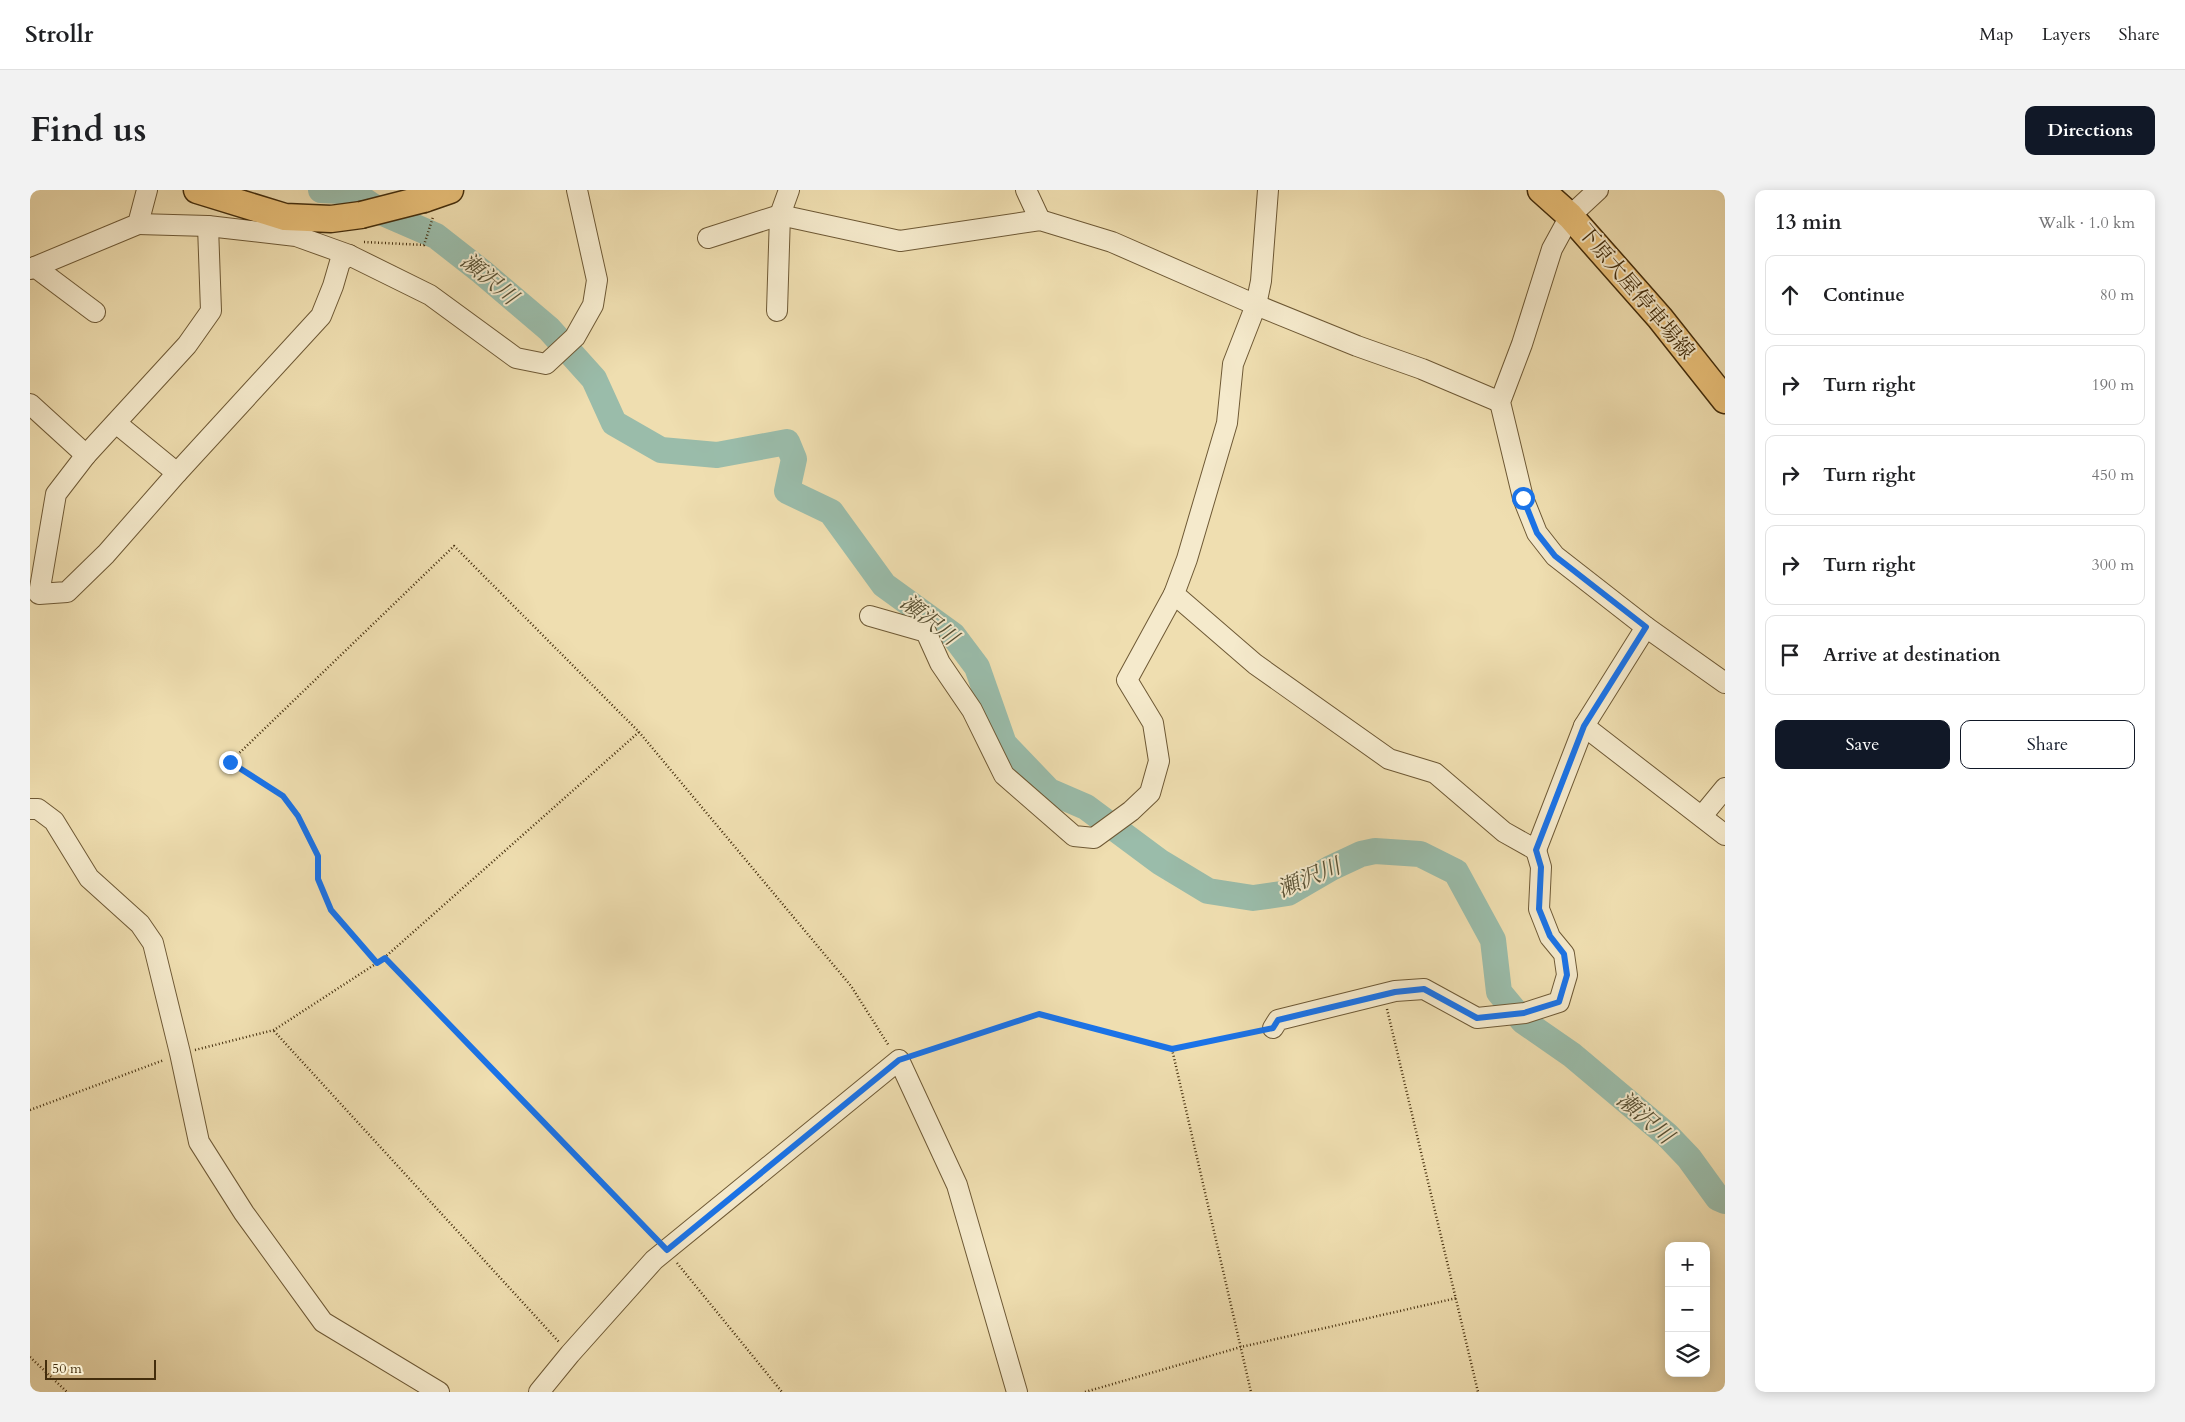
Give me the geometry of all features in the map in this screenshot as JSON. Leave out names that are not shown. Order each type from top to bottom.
[{"type":"main road","points":[[197,190],[285,217],[331,219],[425,205],[450,190]]},
{"type":"main road","name":"下原大屋停車場線","points":[[1541,190],[1570,216],[1660,318],[1725,400]]},
{"type":"street","points":[[138,224],[147,190]]},
{"type":"street","points":[[33,268],[138,224],[208,226],[296,236],[350,255],[430,295],[516,358],[546,364],[575,337],[593,306],[597,280],[577,190]]},
{"type":"street","points":[[777,311],[780,216],[789,190]]},
{"type":"street","points":[[1026,190],[1040,220]]},
{"type":"street","points":[[870,616],[926,632],[940,663],[972,710],[1004,774],[1074,836],[1094,838],[1150,793],[1160,761],[1153,723],[1127,680],[1174,594],[1187,559],[1227,423],[1233,364],[1256,304],[1261,281],[1268,190]]},
{"type":"street","points":[[1598,190],[1570,216],[1552,249],[1522,344],[1500,402],[1523,498],[1537,533],[1555,556],[1646,627],[1725,683]]},
{"type":"street","points":[[708,238],[780,216],[900,240],[1040,220],[1112,242],[1357,346],[1422,369],[1500,402]]},
{"type":"street","points":[[208,226],[210,311],[187,345],[86,455],[56,494],[35,594],[67,592],[106,554],[176,473],[321,316],[340,262],[350,255]]},
{"type":"street","points":[[33,268],[95,312]]},
{"type":"street","points":[[30,404],[86,455]]},
{"type":"street","points":[[116,423],[176,473]]},
{"type":"street","points":[[1174,594],[1255,664],[1389,759],[1435,773],[1504,832],[1536,850]]},
{"type":"street","points":[[1273,1028],[1278,1020],[1395,992],[1424,989],[1477,1018],[1504,1017],[1559,1002],[1567,975],[1564,954],[1550,936],[1539,909],[1541,867],[1536,850],[1584,726],[1646,627]]},
{"type":"street","points":[[1584,726],[1702,816],[1725,836]]},
{"type":"street","points":[[1702,816],[1725,788]]},
{"type":"street","points":[[30,808],[38,809],[54,821],[89,878],[140,924],[153,943],[180,1053],[199,1142],[244,1212],[323,1322],[439,1392]]},
{"type":"street","points":[[539,1392],[570,1354],[654,1260],[899,1060],[957,1185],[1016,1392]]},
{"type":"path","points":[[350,255],[355,243],[372,241],[424,245],[434,217],[425,205]]},
{"type":"path","points":[[377,963],[331,910],[318,879],[318,856],[298,816],[283,796],[230,762],[454,546],[639,732],[850,986],[899,1060],[1039,1014],[1172,1049],[1273,1028]]},
{"type":"path","points":[[30,1110],[180,1053],[274,1030],[385,958],[639,732]]},
{"type":"path","points":[[385,958],[667,1250],[782,1392]]},
{"type":"path","points":[[1386,1005],[1478,1392]]},
{"type":"path","points":[[274,1030],[570,1354]]},
{"type":"path","points":[[1172,1049],[1251,1392]]},
{"type":"path","points":[[1085,1392],[1241,1347],[1457,1298]]},
{"type":"path","points":[[30,1357],[67,1392]]},
{"type":"waterway","name":"瀬沢川","points":[[321,190],[340,191],[359,197],[383,213],[436,236],[549,329],[594,379],[614,423],[661,450],[717,455],[787,442],[794,459],[787,491],[831,512],[884,585],[953,635],[977,667],[1004,744],[1049,791],[1086,807],[1160,862],[1208,891],[1253,898],[1288,893],[1331,868],[1361,854],[1375,851],[1420,854],[1456,872],[1493,940],[1499,992],[1523,1021],[1572,1055],[1667,1135],[1689,1158],[1718,1198],[1725,1201]]},
{"type":"route","points":[[230,762],[283,796],[298,816],[318,856],[318,879],[331,910],[377,963],[385,958],[667,1250],[899,1060],[1039,1014],[1172,1049],[1273,1028],[1278,1020],[1395,992],[1424,989],[1477,1018],[1504,1017],[1559,1002],[1567,975],[1564,954],[1550,936],[1539,909],[1541,867],[1536,850],[1584,726],[1646,627],[1555,556],[1537,533],[1523,498]]}]
